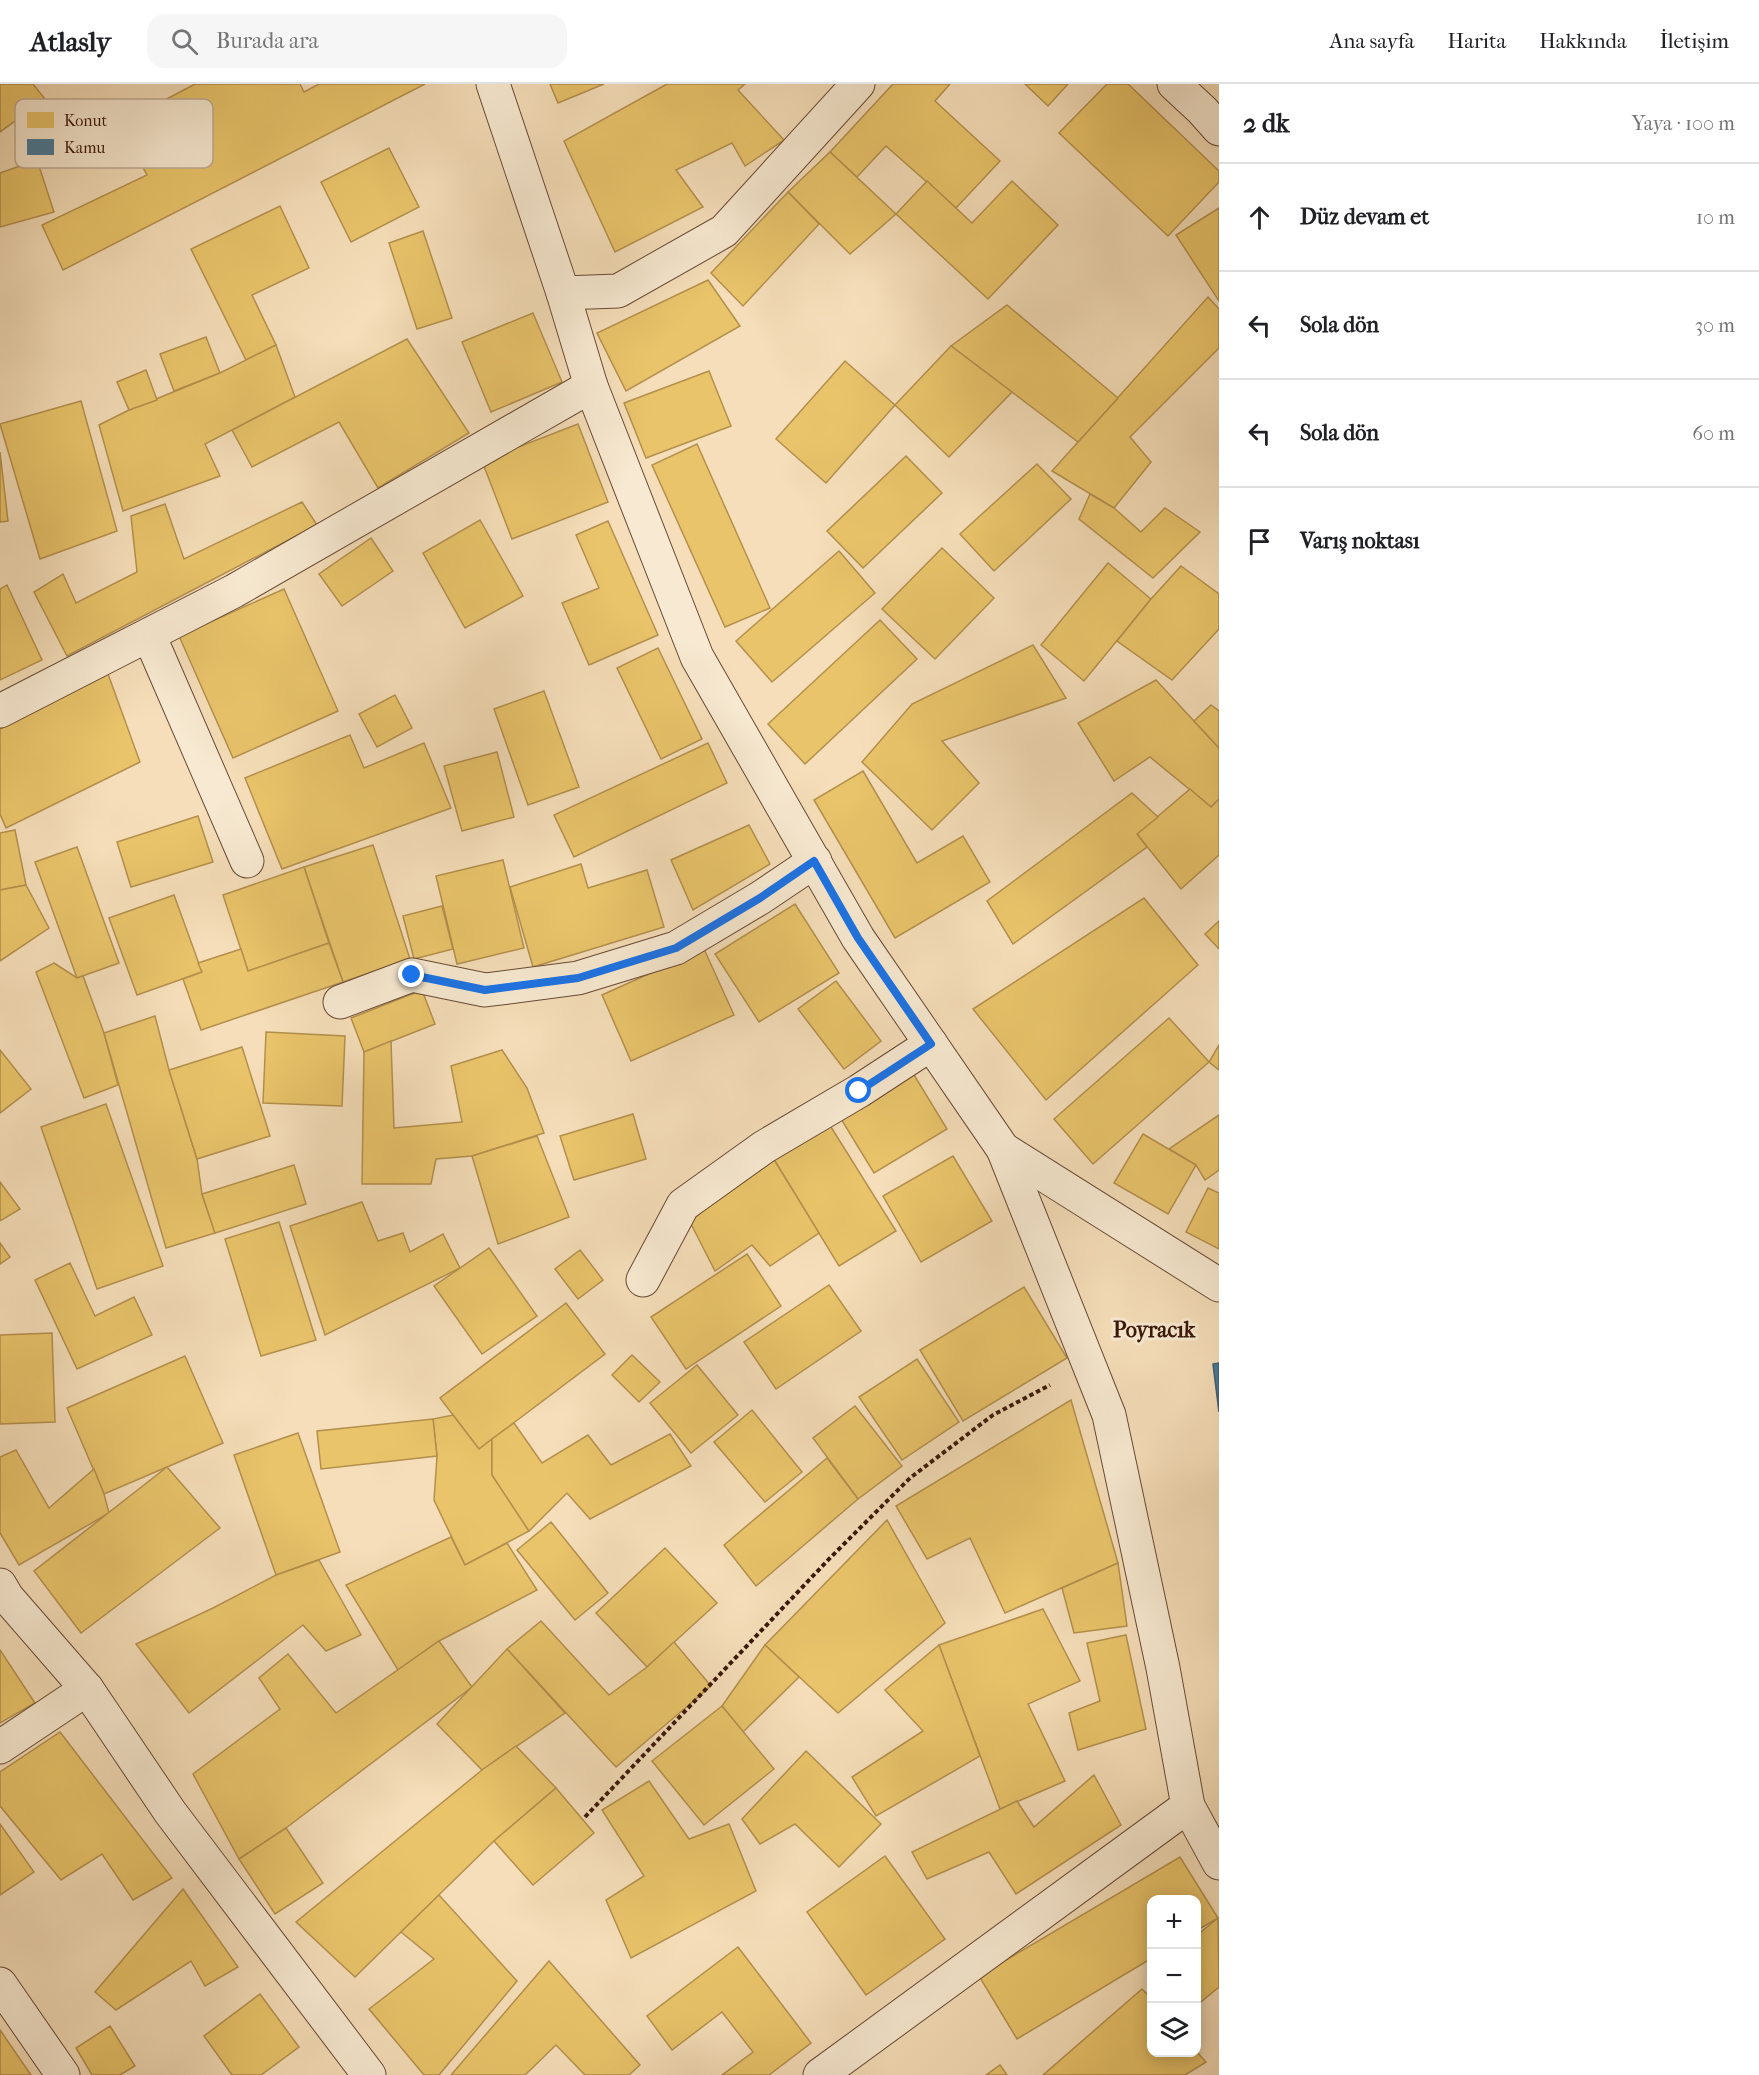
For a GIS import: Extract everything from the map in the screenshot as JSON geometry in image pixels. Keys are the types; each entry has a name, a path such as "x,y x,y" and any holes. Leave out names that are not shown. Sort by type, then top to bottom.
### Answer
{"street":[{"path":"493,84 564,293 591,386 697,657 858,938 1003,1149 1109,1415 1163,1668 1188,1806 1219,1863"},
{"path":"564,293 618,291 724,231 858,84"},
{"path":"1174,84 1219,129"},
{"path":"0,711 234,591 591,386"},
{"path":"149,635 246,861"},
{"path":"340,1002 412,975 485,990 578,978 676,948 760,898 814,861"},
{"path":"643,1281 683,1205 764,1147 859,1091 931,1044"},
{"path":"1003,1149 1219,1285"},
{"path":"0,1585 7,1597 87,1689 170,1812 369,2075"},
{"path":"0,1747 87,1689"},
{"path":"820,2075 1188,1806"},
{"path":"0,1984 63,2075"}],"path":[{"path":"585,1817 829,1559 910,1478 993,1415 1089,1364"}],"building: Konut":[{"path":"0,84 33,84 45,99 15,99 15,121 0,132"},
{"path":"195,84 300,84 304,92 319,84 425,84 63,270 42,225 147,175 143,168 213,168 213,99 166,99"},
{"path":"550,84 604,84 558,103"},
{"path":"667,84 745,84 738,90 784,140 745,166 732,143 676,170 703,207 615,252 564,141"},
{"path":"893,84 950,84 935,101 1000,161 956,208 886,146 857,177 830,152"},
{"path":"1025,84 1068,84 1048,106"},
{"path":"1107,84 1128,84 1219,171 1219,182 1168,236 1059,133"},
{"path":"389,148 419,207 351,242 321,182"},
{"path":"830,152 896,214 850,254 788,192"},
{"path":"15,168 40,168 54,212 0,227 0,173"},
{"path":"927,181 972,223 1012,181 1058,225 988,299 896,214"},
{"path":"788,192 819,224 743,306 711,273"},
{"path":"280,206 309,268 252,295 276,345 246,360 191,249"},
{"path":"1219,208 1219,301 1176,235"},
{"path":"423,231 452,318 417,329 389,243"},
{"path":"708,280 740,326 626,391 597,333"},
{"path":"1208,297 1219,309 1219,348 1130,437 1151,462 1114,508 1052,471"},
{"path":"1007,305 1118,398 1078,442 951,346"},
{"path":"533,313 562,382 491,412 462,342"},
{"path":"206,337 220,373 174,391 160,354"},
{"path":"407,339 469,433 378,488 339,422 252,467 232,430"},
{"path":"276,345 295,397 205,444 220,476 123,511 99,425 129,410 220,373"},
{"path":"951,346 1012,392 949,457 895,405"},
{"path":"845,361 895,405 826,483 776,439"},
{"path":"146,370 157,400 129,410 117,382"},
{"path":"709,371 731,426 646,458 624,403"},
{"path":"81,401 117,531 40,559 0,424"},
{"path":"578,424 608,502 512,539 482,461"},
{"path":"697,444 770,608 725,627 652,465"},
{"path":"0,452 8,521 0,522"},
{"path":"906,456 942,493 863,568 827,531"},
{"path":"1037,464 1071,499 994,571 960,534"},
{"path":"1090,494 1114,508 1141,532 1165,508 1200,532 1153,578 1079,519"},
{"path":"302,502 317,525 67,656 34,592 63,574 76,603 137,572 131,516 165,504 184,559"},
{"path":"480,520 523,596 465,628 423,553"},
{"path":"608,521 658,635 589,665 562,603 599,588 576,535"},
{"path":"371,538 393,571 342,606 319,574"},
{"path":"942,548 994,598 935,659 882,609"},
{"path":"839,551 875,593 772,682 736,641"},
{"path":"1108,563 1151,599 1084,681 1041,645"},
{"path":"1181,566 1219,594 1219,629 1172,680 1117,641"},
{"path":"7,585 42,660 0,680 0,589"},
{"path":"284,589 338,711 233,758 179,636"},
{"path":"880,620 917,659 805,764 768,724"},
{"path":"1033,645 1066,698 942,741 979,783 932,830 862,762 912,704"},
{"path":"658,648 702,739 661,759 617,668"},
{"path":"108,674 140,762 6,828 0,814 0,729"},
{"path":"1156,680 1219,748 1219,799 1211,807 1150,757 1114,781 1078,723"},
{"path":"544,691 579,787 528,805 494,709"},
{"path":"395,695 412,728 377,747 359,714"},
{"path":"1211,705 1219,711 1219,748 1194,721"},
{"path":"350,735 364,768 424,743 451,808 282,869 245,778"},
{"path":"708,743 727,783 574,857 554,815"},
{"path":"497,752 514,817 462,831 444,766"},
{"path":"863,771 917,863 963,836 990,882 895,938 814,800"},
{"path":"1190,789 1211,807 1219,799 1219,855 1181,889 1137,834"},
{"path":"1132,793 1158,817 1137,834 1147,847 1013,944 987,901"},
{"path":"198,816 213,862 131,887 117,842"},
{"path":"749,825 770,864 693,910 671,860"},
{"path":"15,830 26,885 0,890 0,833"},
{"path":"373,845 410,959 343,982 304,867"},
{"path":"77,847 119,963 77,978 35,862"},
{"path":"503,860 524,948 457,964 436,876"},
{"path":"581,864 588,888 647,870 664,927 533,967 510,887"},
{"path":"304,867 329,943 248,971 223,895"},
{"path":"26,885 49,928 0,961 0,890"},
{"path":"174,895 202,972 137,995 109,918"},
{"path":"1144,898 1198,965 1046,1100 973,1009"},
{"path":"795,904 839,973 759,1022 715,954"},
{"path":"442,906 453,949 414,959 403,916"},
{"path":"1219,921 1219,949 1205,934"},
{"path":"329,943 343,982 201,1030 183,979 202,972 198,963 241,949 248,971"},
{"path":"704,949 734,1015 631,1061 602,995"},
{"path":"54,963 77,978 83,976 104,1033 118,1085 84,1098 36,972"},
{"path":"836,981 881,1041 844,1069 798,1009"},
{"path":"422,990 435,1024 364,1052 351,1018"},
{"path":"155,1016 197,1159 202,1194 215,1233 166,1248 104,1033"},
{"path":"1169,1018 1209,1062 1093,1164 1054,1119"},
{"path":"266,1032 345,1036 342,1106 263,1103"},
{"path":"391,1041 394,1128 462,1122 451,1066 502,1050 527,1088 544,1133 472,1156 436,1159 431,1184 362,1184 364,1052"},
{"path":"1219,1045 1219,1070 1209,1062"},
{"path":"242,1047 270,1136 197,1159 169,1070"},
{"path":"0,1050 31,1089 0,1113"},
{"path":"911,1070 947,1129 874,1173 838,1114"},
{"path":"106,1104 163,1266 97,1289 41,1127"},
{"path":"633,1114 646,1159 574,1180 560,1136"},
{"path":"1219,1115 1219,1170 1205,1180 1196,1165 1169,1149"},
{"path":"826,1119 896,1231 839,1266 770,1153"},
{"path":"1143,1134 1196,1165 1168,1214 1114,1183"},
{"path":"537,1136 569,1217 498,1244 472,1156"},
{"path":"770,1153 819,1233 770,1266 752,1245 715,1271 690,1222"},
{"path":"953,1156 992,1221 921,1262 883,1196"},
{"path":"294,1165 306,1204 215,1233 202,1194"},
{"path":"0,1182 20,1209 0,1221"},
{"path":"1208,1188 1219,1193 1219,1249 1186,1232"},
{"path":"362,1202 378,1241 403,1233 410,1252 443,1234 460,1268 325,1335 290,1226"},
{"path":"279,1222 316,1340 261,1356 225,1239"},
{"path":"0,1243 10,1257 0,1264"},
{"path":"489,1248 537,1316 482,1354 434,1286"},
{"path":"580,1250 603,1280 578,1299 555,1269"},
{"path":"747,1254 781,1306 686,1369 651,1317"},
{"path":"70,1263 95,1316 134,1297 152,1335 77,1369 35,1280"},
{"path":"829,1285 861,1331 776,1389 744,1342"},
{"path":"1024,1287 1067,1358 963,1421 920,1350"},
{"path":"566,1303 605,1354 479,1449 440,1398"},
{"path":"52,1333 55,1422 0,1424 0,1335"},
{"path":"632,1355 660,1382 639,1402 612,1375"},
{"path":"185,1356 223,1443 104,1494 67,1408"},
{"path":"917,1359 959,1422 902,1460 859,1397"},
{"path":"697,1365 738,1415 691,1453 650,1403"},
{"path":"1071,1400 1118,1563 1005,1613 970,1538 927,1559 896,1506"},
{"path":"855,1406 902,1466 858,1499 813,1438"},
{"path":"752,1410 802,1472 765,1502 714,1442"},
{"path":"453,1415 479,1449 492,1439 492,1475 529,1531 465,1565 434,1500 437,1456 433,1419"},
{"path":"433,1419 437,1456 321,1469 317,1431"},
{"path":"514,1423 542,1463 588,1435 611,1465 670,1434 691,1466 590,1519 567,1493 529,1531 492,1475 492,1439"},
{"path":"298,1433 340,1552 276,1575 234,1455"},
{"path":"16,1450 49,1508 94,1469 109,1513 19,1565 0,1533 0,1457"},
{"path":"827,1458 858,1499 756,1586 724,1545"},
{"path":"167,1467 220,1528 81,1633 34,1571"},
{"path":"887,1520 945,1623 838,1713 765,1645"},
{"path":"551,1522 608,1593 575,1620 517,1550"},
{"path":"451,1537 465,1565 507,1543 537,1590 439,1641 398,1670 346,1585"},
{"path":"665,1548 717,1603 647,1667 596,1613"},
{"path":"319,1560 361,1635 326,1651 303,1625 189,1713 136,1644 276,1575"},
{"path":"1118,1563 1127,1626 1074,1633 1062,1588"},
{"path":"1043,1609 1080,1681 1028,1704 1065,1781 1000,1809 939,1645"},
{"path":"541,1621 609,1695 647,1667 674,1642 711,1686 616,1767 507,1649"},
{"path":"1126,1635 1146,1729 1078,1750 1069,1713 1100,1701 1087,1643"},
{"path":"439,1641 472,1687 286,1828 239,1859 193,1774 280,1709 259,1678 288,1654 336,1713"},
{"path":"765,1645 799,1677 743,1732 722,1706"},
{"path":"939,1645 980,1756 876,1816 852,1777 923,1731 885,1690"},
{"path":"507,1649 565,1713 482,1770 437,1724"},
{"path":"0,1650 35,1703 0,1723"},
{"path":"722,1706 774,1769 704,1825 652,1761"},
{"path":"60,1732 172,1878 133,1900 102,1854 61,1880 0,1806 0,1772"},
{"path":"516,1746 556,1788 494,1841 355,1977 296,1922 482,1770"},
{"path":"806,1751 881,1824 839,1867 795,1824 760,1844 742,1819"},
{"path":"1094,1775 1121,1825 1016,1894 989,1852 927,1879 912,1852 1017,1801 1034,1827"},
{"path":"649,1781 689,1839 729,1824 756,1891 631,1958 606,1900 644,1876 602,1810"},
{"path":"556,1788 594,1833 533,1885 494,1841"},
{"path":"0,1824 34,1872 0,1895"},
{"path":"286,1828 323,1883 275,1914 239,1859"},
{"path":"885,1856 945,1939 866,1995 807,1912"},
{"path":"1180,1857 1218,1918 1201,1928 1201,1895 1147,1895 1147,1961 1017,2039 979,1976"},
{"path":"183,1889 238,1967 205,1986 191,1961 116,2010 95,1992"},
{"path":"439,1895 517,1981 439,2075 424,2075 369,2009 434,1959 401,1932"},
{"path":"1218,1918 1219,1987 1201,2002 1201,1949 1201,1932"},
{"path":"738,1947 811,2043 769,2075 722,2075 753,2052 722,2012 672,2050 647,2016"},
{"path":"549,1961 640,2065 629,2075 585,2075 556,2045 525,2075 451,2075"},
{"path":"1142,1989 1147,1994 1147,2057 1201,2056 1206,2062 1185,2075 1043,2075"},
{"path":"260,1994 299,2047 261,2075 232,2075 204,2036"},
{"path":"110,2026 135,2066 120,2075 92,2075 76,2048"},
{"path":"0,2030 31,2075 0,2075"},
{"path":"1000,2065 1007,2075 986,2075"}],"building: Kamu":[{"path":"1219,1363 1219,1412 1213,1364"}],"district":[{"name":"Poyracık","path":"1154,1329"}],"route":[{"path":"412,975 485,990 578,978 676,948 760,898 814,861 858,938 931,1044 859,1091"}]}
